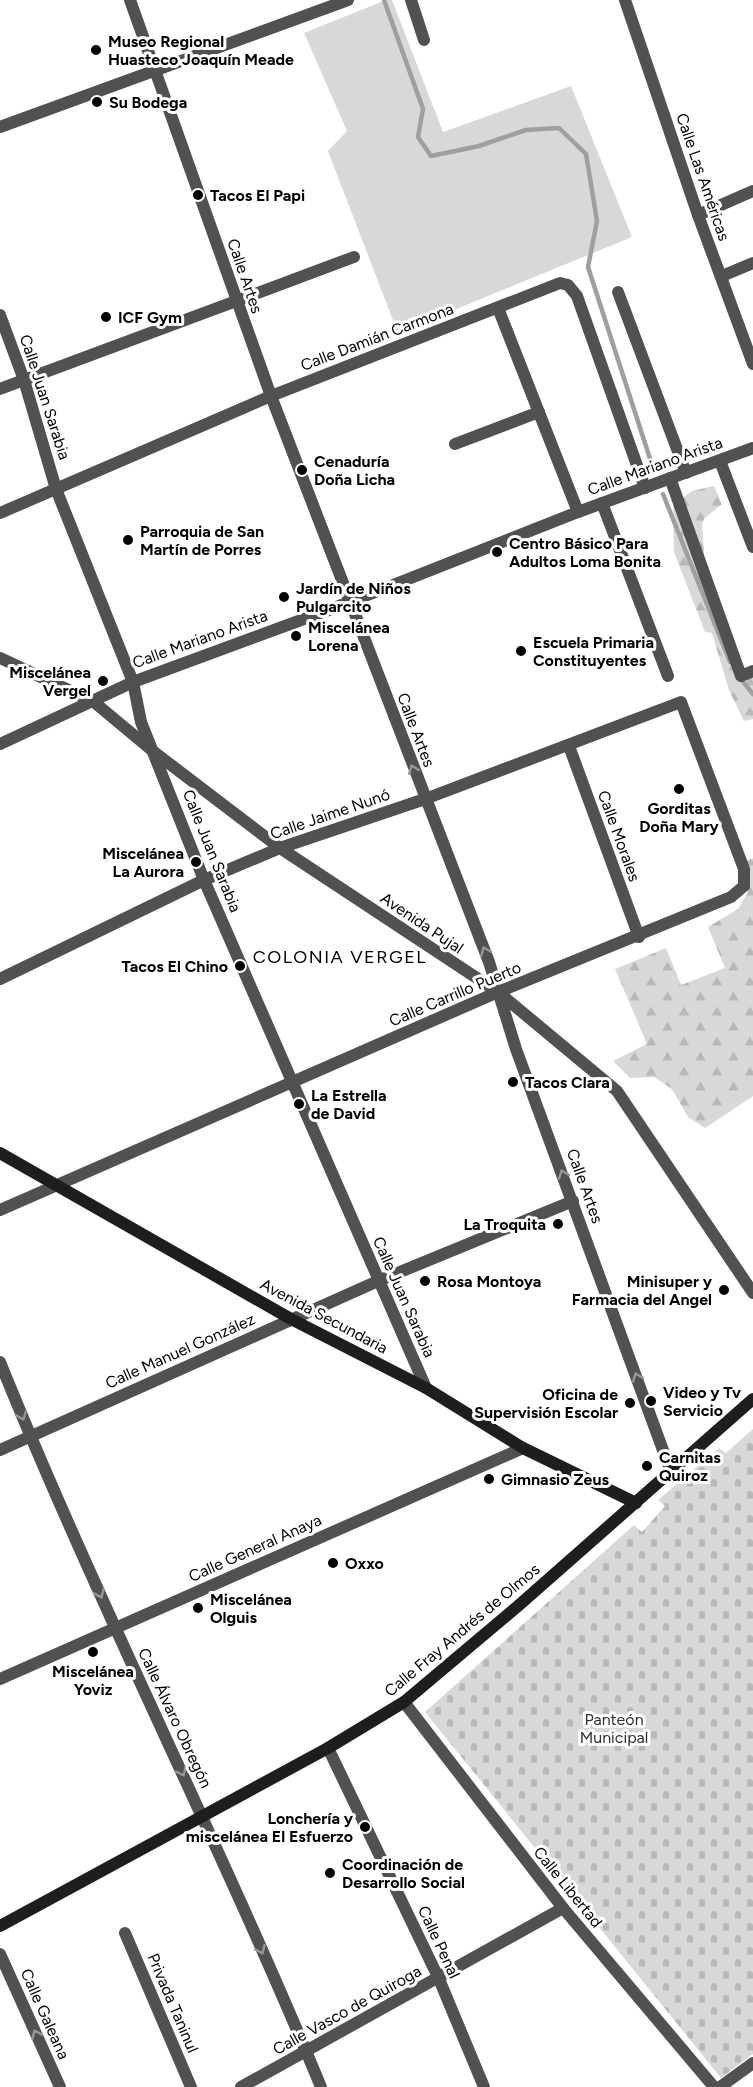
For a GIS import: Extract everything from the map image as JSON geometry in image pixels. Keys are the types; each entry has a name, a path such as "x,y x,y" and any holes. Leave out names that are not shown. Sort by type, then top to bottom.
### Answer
{"street":[{"name":"Calle Artes","path":"130,0 157,68 235,300 489,962 498,993 671,1472"},
{"path":"0,127 348,0"},
{"path":"411,0 424,40"},
{"name":"Calle Las Américas","path":"625,0 698,215 753,364"},
{"path":"698,215 753,191"},
{"path":"0,389 354,257"},
{"path":"722,276 753,263"},
{"name":"Calle Damián Carmona","path":"0,513 271,396 560,283 568,285 577,296 645,488"},
{"path":"618,292 686,473"},
{"path":"498,308 578,512"},
{"name":"Calle Juan Sarabia","path":"0,315 24,380 57,489 133,682 141,722 204,880 294,1081 378,1281 426,1388"},
{"path":"455,444 539,412"},
{"name":"Calle Mariano Arista","path":"0,744 133,682 350,602 578,512 753,448"},
{"path":"720,461 753,547"},
{"path":"670,478 747,674"},
{"path":"602,503 668,676"},
{"name":"Avenida Pujal","path":"0,658 94,702 154,752 280,848 498,993 617,1091 753,1293"},
{"name":"Calle Jaime Nunó","path":"0,979 204,880 280,848 425,799 681,702"},
{"name":"Calle Carrillo Puerto","path":"0,1210 498,993 639,937 731,897 744,886 744,869 681,702"},
{"name":"Calle Morales","path":"569,746 639,937"},
{"name":"Avenida Secundaria","path":"0,1153 291,1319 426,1388 523,1448 636,1503"},
{"name":"Calle Manuel González","path":"0,1450 378,1281 573,1201"},
{"name":"Calle Álvaro Obregón","path":"0,1362 30,1437 307,2051 321,2087"},
{"name":"Calle Fray Andrés de Olmos","path":"0,1926 328,1748 404,1702 636,1503 753,1399"},
{"name":"Calle General Anaya","path":"0,1679 523,1448"},
{"name":"Calle Libertad","path":"404,1702 562,1908 714,2087"},
{"name":"Calle Penal","path":"328,1748 439,1978 484,2087"},
{"name":"Calle Vasco de Quiroga","path":"241,2087 562,1908"},
{"name":"Privada Taninul","path":"125,1933 191,2087"},
{"name":"Calle Galeana","path":"0,1954 60,2087"},
{"path":"720,2087 753,2063"}],"green space":[{"path":"386,0 392,0 443,132 571,86 632,237 398,333 328,151 347,131 304,33"},
{"path":"714,486 722,504 704,519 702,525 706,580 733,653 746,670 753,671 753,719 744,721 729,690 712,633 705,632 674,552 673,505 692,491"},
{"path":"753,858 753,1096 705,1128 688,1117 672,1089 654,1077 630,1078 613,1061 647,1044 615,969 666,948 681,985 725,968 708,927 738,909 748,892 745,862"},
{"name":"Panteón Municipal","path":"753,1429 753,2054 721,2078 425,1712 634,1525 642,1532 665,1506 658,1500 719,1448 726,1453"}],"waterway":[{"path":"384,0 423,109 418,137 431,156 479,146 526,130 559,128 586,154 597,221 588,267 654,471"},
{"path":"663,494 730,662"},
{"path":"741,679 753,694"}],"place":[{"name":"Museo Regional Huasteco Joaquín Meade","path":"96,50"},
{"name":"Su Bodega","path":"97,102"},
{"name":"Tacos El Papi","path":"198,195"},
{"name":"ICF Gym","path":"106,317"},
{"name":"Cenaduría Doña Licha","path":"302,470"},
{"name":"Parroquia de San Martín de Porres","path":"128,540"},
{"name":"Centro Básico Para Adultos Loma Bonita","path":"497,552"},
{"name":"Jardín de Niños Pulgarcito","path":"284,597"},
{"name":"Miscelánea Lorena","path":"296,636"},
{"name":"Escuela Primaria Constituyentes","path":"521,651"},
{"name":"Miscelánea Vergel","path":"103,681"},
{"name":"Gorditas Doña Mary","path":"679,789"},
{"name":"Miscelánea La Aurora","path":"196,862"},
{"name":"Tacos El Chino","path":"240,966"},
{"name":"Tacos Clara","path":"513,1082"},
{"name":"La Estrella de David","path":"299,1104"},
{"name":"La Troquita","path":"558,1224"},
{"name":"Rosa Montoya","path":"425,1281"},
{"name":"Minisuper y Farmacia del Angel","path":"724,1290"},
{"name":"Video y Tv Servicio","path":"651,1401"},
{"name":"Oficina de Supervisión Escolar","path":"630,1403"},
{"name":"Carnitas Quiroz","path":"647,1466"},
{"name":"Gimnasio Zeus","path":"489,1479"},
{"name":"Oxxo","path":"333,1563"},
{"name":"Miscelánea Olguis","path":"198,1608"},
{"name":"Miscelánea Yoviz","path":"93,1652"},
{"name":"Lonchería y miscelánea El Esfuerzo","path":"365,1827"},
{"name":"Coordinación de Desarrollo Social","path":"330,1873"}],"district":[{"name":"COLONIA VERGEL","path":"340,957"}]}
